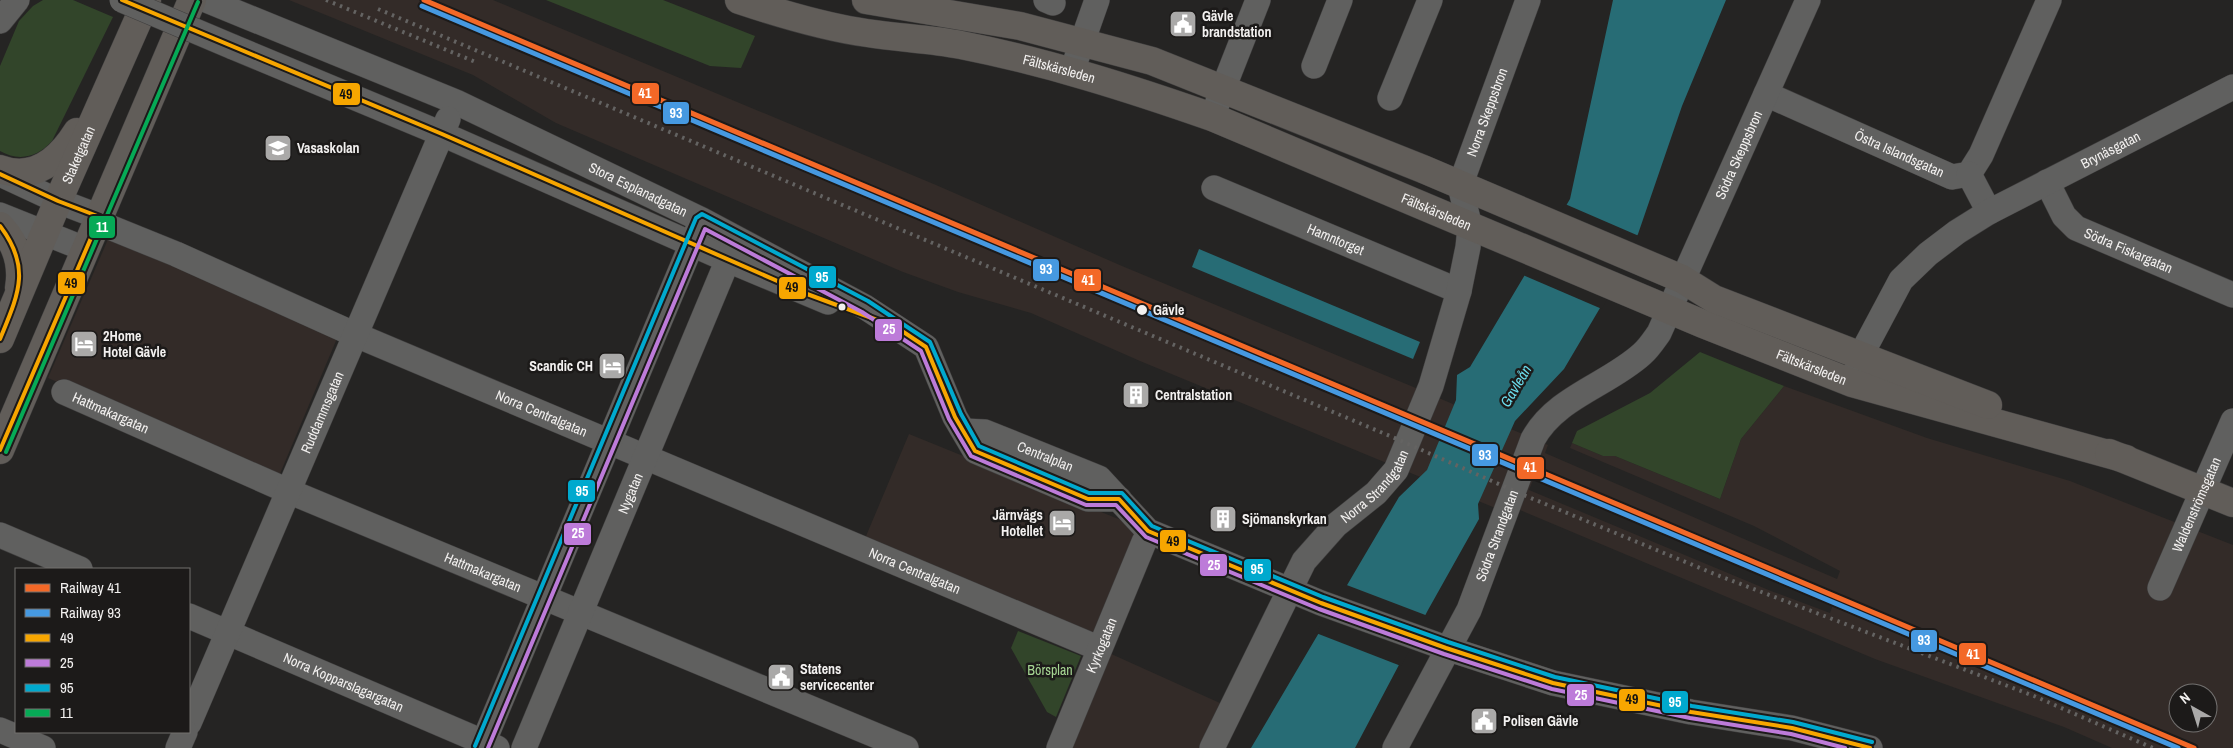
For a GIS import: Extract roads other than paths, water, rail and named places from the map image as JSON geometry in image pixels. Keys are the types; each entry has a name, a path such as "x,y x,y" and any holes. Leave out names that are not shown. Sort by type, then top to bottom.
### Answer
{"main road":[{"name":"Staketgatan","path":"0,339 58,201 148,0"},
{"path":"0,450 192,0"},
{"name":"Fältskärsleden","path":"739,0 790,8 865,33 959,45 1072,71 1212,117 1703,324 1852,383 2126,459"},
{"name":"Fältskärsleden","path":"866,0 981,18 1081,41 1152,61 1414,165 1682,279 1714,299 2126,459 2233,503"},
{"path":"0,169 28,172 38,170 56,160 73,139 115,74"},
{"path":"0,226 12,241 20,264 17,300"}],"street":[{"path":"0,16 6,0"},
{"path":"0,21 17,0"},
{"name":"Stora Esplanadgatan","path":"122,0 442,134 692,244 733,249"},
{"name":"Stora Esplanadgatan","path":"206,0 456,102 702,220 733,249 807,294 896,327"},
{"path":"1072,71 1097,0"},
{"path":"1212,117 1258,0"},
{"path":"1314,66 1340,0"},
{"path":"1390,98 1430,0"},
{"name":"Norra Skeppsbron","path":"1460,186 1528,0"},
{"name":"Södra Skeppsbron","path":"1670,309 1808,0"},
{"path":"1989,212 1969,174 1981,155 2050,0"},
{"name":"Brynäsgatan","path":"1852,383 1861,355 1901,280 1928,254 1957,232 1989,212 2233,87"},
{"name":"Östra Islandsgatan","path":"1766,94 1952,177 1969,174"},
{"name":"Ruddammsgatan","path":"190,721 456,102"},
{"name":"Norra Centralgatan","path":"0,174 98,220 356,335 1098,648"},
{"name":"Södra Fiskargatan","path":"2048,182 2064,216 2076,228 2233,295"},
{"path":"1460,186 1470,227"},
{"name":"Hamntorget","path":"1214,188 1459,291"},
{"path":"0,215 86,249"},
{"path":"487,746 545,596 702,220"},
{"name":"Norra Strandgatan","path":"1212,748 1304,561 1336,525 1376,492 1396,470 1431,386 1459,291 1470,227"},
{"name":"Nygatan","path":"524,748 733,249"},
{"name":"Södra Strandgatan","path":"1395,748 1446,648 1469,610 1538,429 1556,411 1642,354 1660,333 1670,309"},
{"name":"Centralplan","path":"896,327 926,347 955,417 976,451 1088,499 1118,499 1153,538"},
{"name":"Hattmakargatan","path":"64,392 288,491 545,596 794,703 906,748"},
{"name":"Waldenströmsgatan","path":"2160,588 2233,421"},
{"path":"0,535 78,568"},
{"path":"1153,538 1418,638 1553,683 1691,712 1792,728 1870,748"},
{"name":"Kyrkogatan","path":"1059,748 1098,648 1153,538"},
{"name":"Norra Kopparslagargatan","path":"190,616 487,746"},
{"path":"0,730 43,748"},
{"path":"178,748 185,733"}],"water":[{"name":"Gavleån","path":"1613,0 1726,0 1682,106 1638,234 1600,308 1564,369 1515,421 1478,504 1479,519 1428,610 1355,748 1251,748 1399,497 1427,470 1456,400 1457,375 1470,367 1570,199"},
{"path":"1199,249 1420,342 1413,359 1192,267"}],"railway":[{"path":"326,0 478,63"},
{"path":"378,9 1390,436 1526,496 1717,575 2034,696 2153,748"}],"rail line":[{"name":"41","path":"424,0 2194,748"},
{"name":"93","path":"422,6 2178,748"}],"place":[{"name":"Gävle brandstation","path":"1183,24"},
{"name":"Vasaskolan","path":"278,148"},
{"name":"Gävle","path":"1142,310"},
{"name":"2Home Hotel Gävle","path":"84,344"},
{"name":"Scandic CH","path":"612,366"},
{"name":"Centralstation","path":"1136,395"},
{"name":"Sjömanskyrkan","path":"1223,519"},
{"name":"Järnvägs Hotellet","path":"1062,523"},
{"name":"Statens servicecenter","path":"781,677"},
{"name":"Polisen Gävle","path":"1484,721"}],"park label":[{"name":"Börsplan","path":"1050,670"}]}
